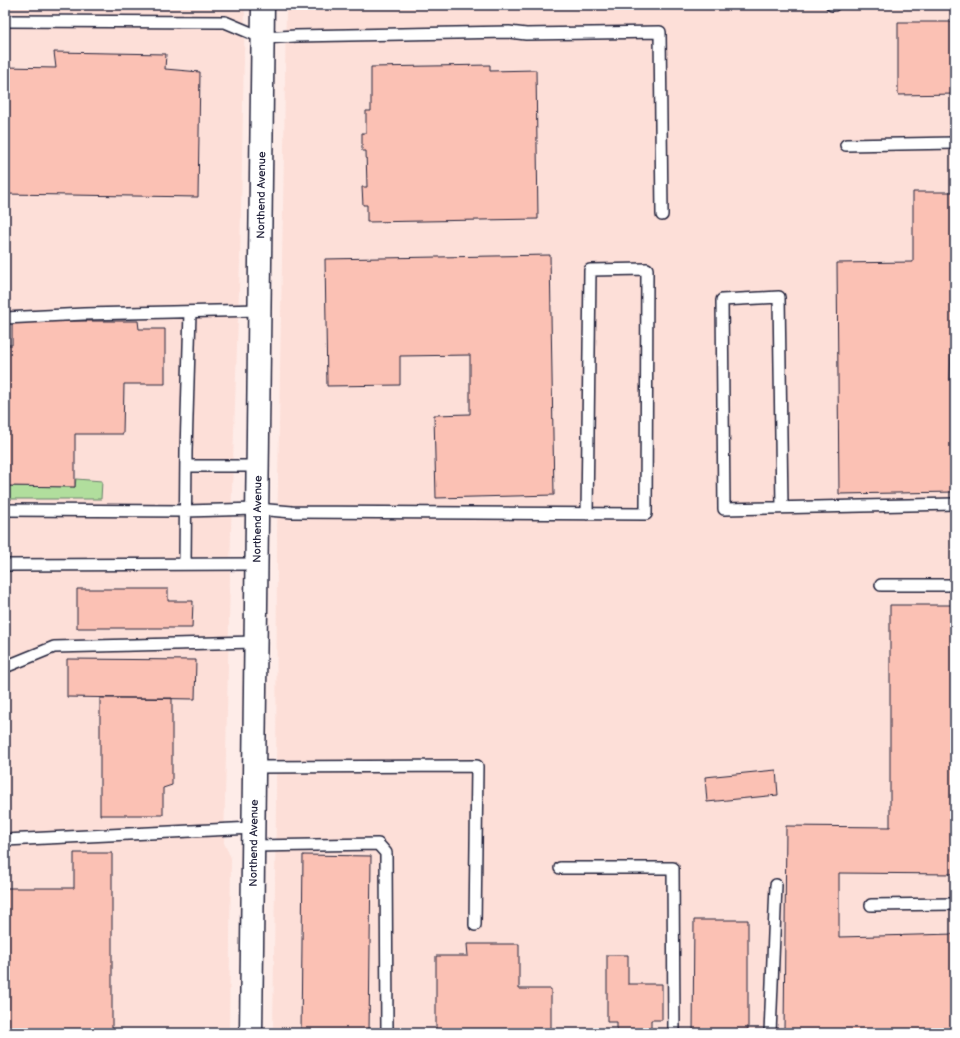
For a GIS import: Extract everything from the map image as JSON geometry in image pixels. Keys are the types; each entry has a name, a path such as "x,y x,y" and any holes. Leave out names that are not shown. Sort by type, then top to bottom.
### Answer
{"street":[{"name":"Northend Avenue","path":"251,1033 256,564 261,310 263,5"}],"lane":[{"path":"5,21 225,22 263,38 494,32 526,34 660,32 662,215"},
{"path":"846,145 955,143"},
{"path":"5,510 186,511 257,509 292,512 587,514 646,514 647,269 590,270 587,514"},
{"path":"782,507 779,297 722,300 724,509 955,504"},
{"path":"5,318 84,314 261,310"},
{"path":"185,564 190,312"},
{"path":"186,466 258,466"},
{"path":"5,565 256,564"},
{"path":"881,585 955,585"},
{"path":"5,667 54,647 255,642"},
{"path":"254,767 477,766 475,925"},
{"path":"5,840 253,837 378,844 386,853 387,1033"},
{"path":"560,868 673,868 674,1033"},
{"path":"770,1033 776,886"},
{"path":"871,905 955,904"}],"shaded area":[{"path":"5,5 245,5 240,261 232,489 224,843 231,858 229,1033 5,1033"},
{"path":"286,5 955,5 955,1033 273,1033 277,536"}],"green space":[{"path":"76,479 102,481 101,499 5,499 5,486 75,487"}],"building":[{"path":"898,22 955,22 955,94 898,95"},
{"path":"54,52 166,54 165,69 200,72 198,197 5,194 5,67 56,68"},
{"path":"490,65 490,71 536,70 538,219 367,222 367,205 363,205 362,187 367,187 366,151 362,151 362,133 366,133 366,111 371,111 371,67"},
{"path":"913,192 955,192 955,347 951,347 950,380 955,380 955,492 839,494 837,263 913,262"},
{"path":"550,255 554,495 436,498 434,415 470,414 470,355 400,356 400,385 327,386 325,259"},
{"path":"12,321 138,321 139,329 165,329 165,384 124,384 123,434 75,434 75,487 5,486 5,345 12,345"},
{"path":"77,589 168,589 168,601 193,601 192,628 77,628"},
{"path":"890,605 955,605 955,874 839,873 839,937 955,934 955,1033 784,1033 786,826 890,827"},
{"path":"67,659 196,660 195,699 67,697"},
{"path":"100,698 172,698 172,785 163,788 163,815 100,815"},
{"path":"776,770 778,795 707,802 705,777"},
{"path":"74,853 112,853 112,1033 29,1033 29,1028 5,1028 5,888 74,888"},
{"path":"303,855 371,856 369,1033 301,1033"},
{"path":"694,920 748,920 748,1033 693,1033"},
{"path":"467,944 519,944 519,989 551,989 551,1033 436,1033 436,956 468,956"},
{"path":"607,955 628,955 628,984 662,984 662,1020 651,1020 651,1033 617,1033 617,1022 607,1022"}]}
